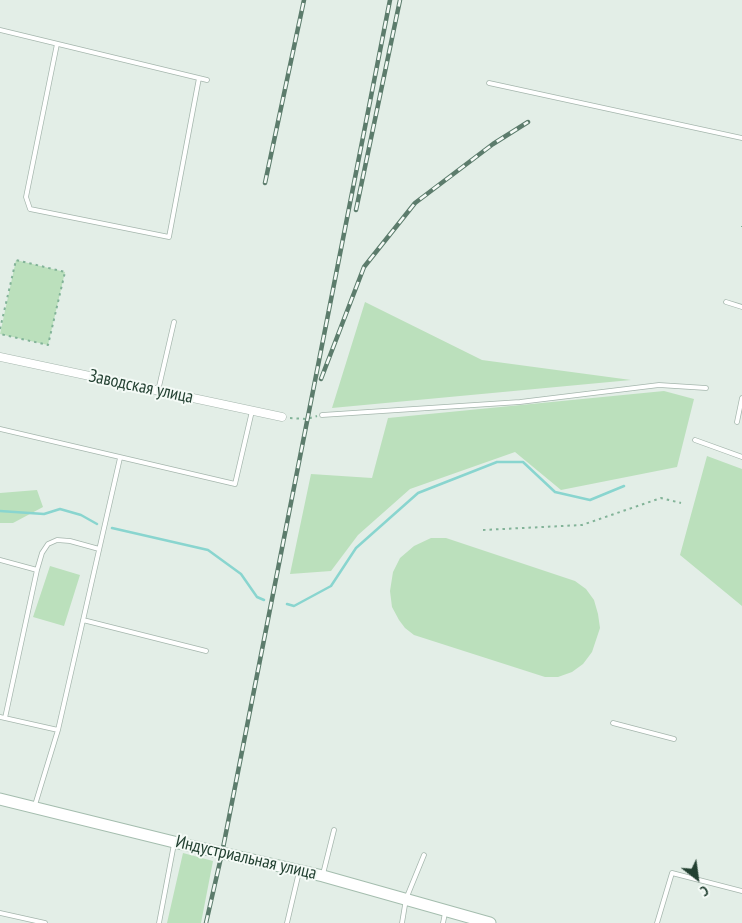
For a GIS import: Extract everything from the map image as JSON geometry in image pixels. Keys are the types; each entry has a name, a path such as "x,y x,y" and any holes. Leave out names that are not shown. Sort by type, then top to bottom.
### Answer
{"main road":[{"name":"Индустриальная улица","path":"0,798 174,842 323,876 477,921 490,923"}],"street":[{"name":"Заводская улица","path":"0,357 282,417"}],"lane":[{"path":"0,30 207,80"},
{"path":"58,44 26,197 30,208 169,237 199,78"},
{"path":"489,83 742,138"},
{"path":"726,302 742,307"},
{"path":"158,391 174,322"},
{"path":"322,415 520,402 659,385 706,388"},
{"path":"737,422 742,398"},
{"path":"0,429 235,484 252,411"},
{"path":"695,440 742,457"},
{"path":"35,807 58,730 120,458"},
{"path":"58,730 3,718 42,553 48,544 57,540 70,541 99,549"},
{"path":"0,560 37,570"},
{"path":"83,620 206,651"},
{"path":"613,723 674,739"},
{"path":"323,876 334,830"},
{"path":"159,923 174,842"},
{"path":"402,923 406,899 424,855"},
{"path":"287,923 299,870"},
{"path":"657,923 672,873 742,891"},
{"path":"443,923 445,911"},
{"path":"0,913 45,923"}],"path":[{"path":"0,329 16,260 65,272 48,345 0,334"},
{"path":"282,417 307,419 322,415"},
{"path":"483,530 582,524 661,498 681,503"}],"green space":[{"path":"16,260 65,272 48,345 0,334"},
{"path":"365,302 482,360 631,380 332,408"},
{"path":"664,391 694,399 677,467 561,490 515,452 410,489 358,535 331,571 290,574 311,474 372,478 388,418"},
{"path":"707,456 742,469 742,606 680,555"},
{"path":"37,490 43,507 13,523 0,523 0,493"},
{"path":"431,538 446,538 575,581 586,589 594,600 600,628 592,652 583,664 572,672 558,677 545,677 414,635 405,628 392,607 390,591 393,572 400,558 414,546"},
{"path":"50,566 80,575 64,626 33,617"},
{"path":"183,853 213,861 201,923 167,923"}],"waterway":[{"path":"287,604 294,606 331,586 356,548 418,493 497,462 523,462 555,492 590,500 624,486"},
{"path":"0,511 44,514 60,509 81,515 97,524"},
{"path":"112,528 208,550 241,574 257,597 264,600"}],"railway":[{"path":"265,183 304,0"},
{"path":"206,923 222,853 390,0"},
{"path":"356,210 400,0"},
{"path":"321,379 364,267 415,203 493,144 528,122"}]}
